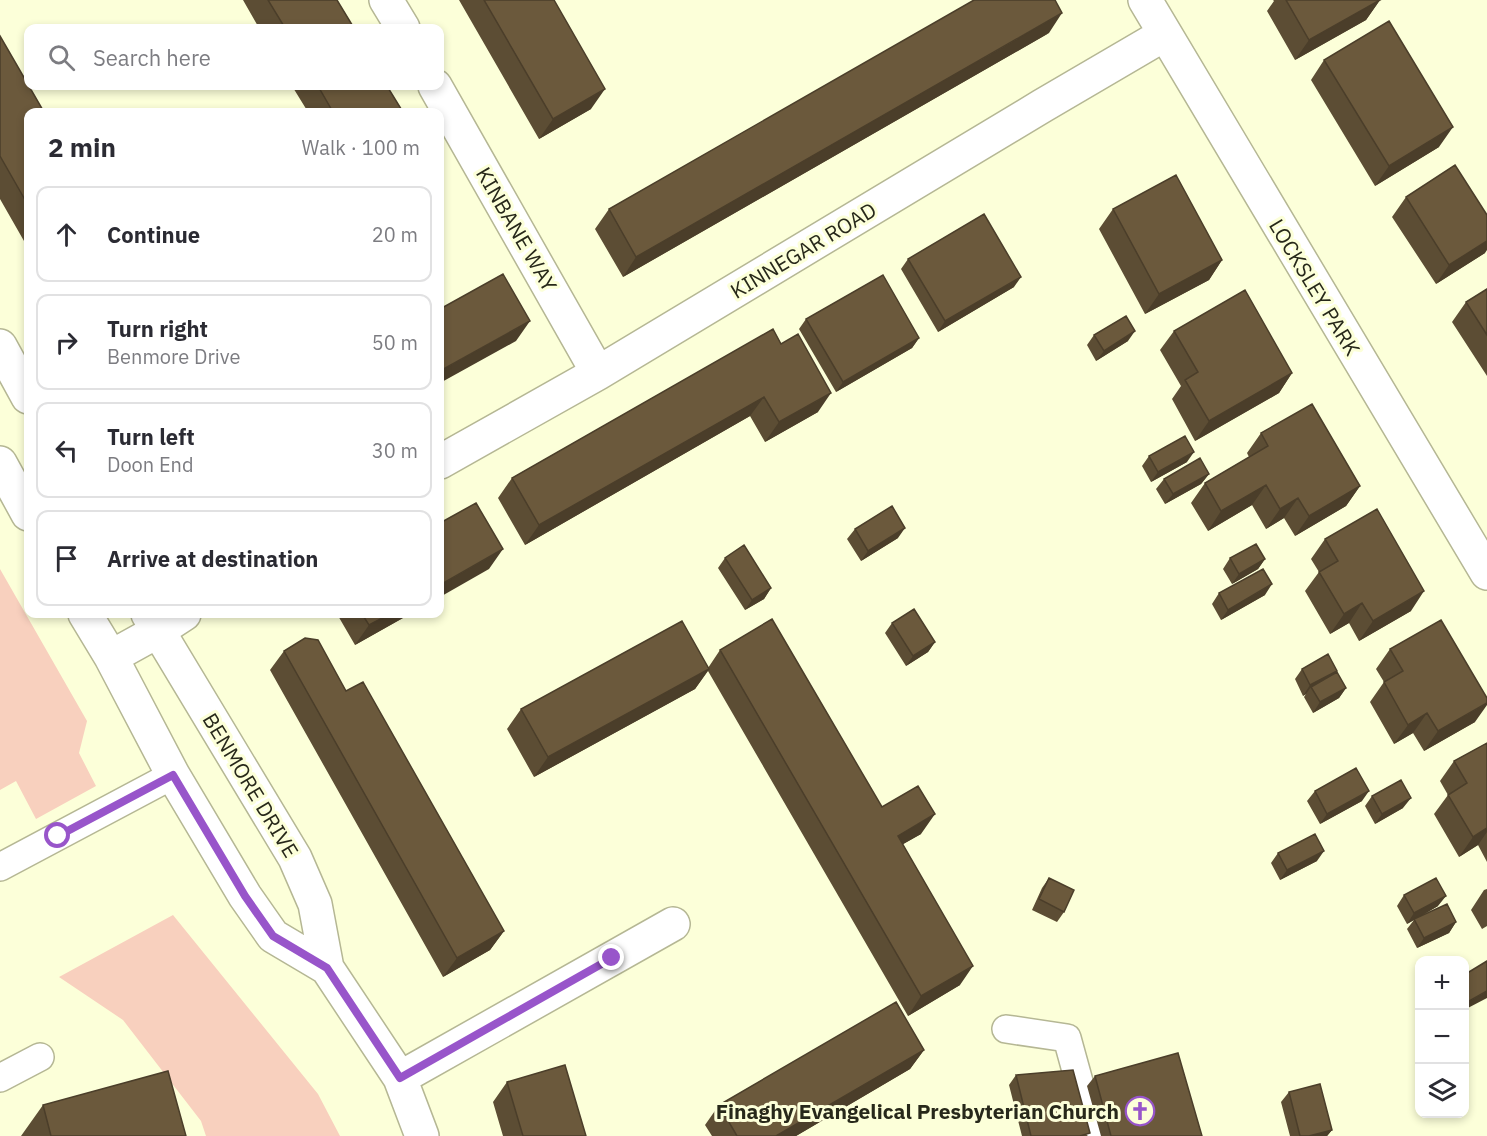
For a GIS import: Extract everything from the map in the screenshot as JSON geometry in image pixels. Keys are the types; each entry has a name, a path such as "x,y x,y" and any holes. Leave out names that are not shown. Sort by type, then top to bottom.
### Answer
{"street":[{"path":"386,0 401,24"},
{"name":"LOCKSLEY PARK","path":"1145,0 1262,200 1487,573"},
{"name":"KINNEGAR ROAD","path":"444,460 598,373 1166,34"},
{"name":"KINBANE WAY","path":"437,90 598,373"},
{"path":"0,346 24,391"},
{"path":"0,463 24,507"},
{"name":"BENMORE DRIVE","path":"87,618 111,657 173,775 245,896 273,936 327,968"},
{"path":"111,657 153,622 168,618"},
{"name":"BENMORE DRIVE","path":"153,622 295,858 315,904 327,968 400,1078 422,1136"},
{"path":"400,1078 673,924"}],"lane":[{"path":"0,867 173,775"},
{"path":"1006,1029 1067,1038 1094,1136"},
{"path":"0,1078 40,1057"}],"shaded area":[{"path":"0,569 24,611 24,618 28,618 87,721 79,753 96,786 36,819 16,781 0,790"},
{"path":"173,915 318,1094 340,1136 206,1136 201,1121 123,1020 59,977"}],"building":[{"path":"268,0 337,0 352,24 283,24"},
{"path":"484,0 554,0 605,89 553,119"},
{"path":"974,0 1055,0 1062,13 636,257 609,209"},
{"path":"1286,0 1380,0 1309,40"},
{"path":"1389,21 1453,127 1389,166 1324,60"},
{"path":"0,36 24,77 24,90 31,90 42,108 24,108 24,198 0,156"},
{"path":"320,90 389,90 401,108 331,108"},
{"path":"1455,165 1487,215 1487,241 1449,265 1406,197"},
{"path":"1176,175 1222,260 1159,294 1113,209"},
{"path":"984,214 1021,277 945,321 908,259"},
{"path":"503,274 530,321 444,369 444,307"},
{"path":"883,275 919,338 843,382 806,319"},
{"path":"1487,289 1487,335 1466,302"},
{"path":"1245,290 1292,373 1209,421 1185,380 1198,372 1174,331"},
{"path":"1126,316 1135,331 1104,351 1094,335"},
{"path":"773,329 781,344 798,334 831,393 779,422 764,397 539,525 512,478"},
{"path":"1312,404 1360,486 1309,516 1298,498 1280,509 1266,485 1221,511 1205,483 1268,446 1261,433"},
{"path":"1185,436 1194,452 1158,472 1149,456"},
{"path":"1200,458 1209,474 1173,494 1164,479"},
{"path":"476,503 503,549 444,583 444,521"},
{"path":"892,506 905,528 868,551 855,529"},
{"path":"1377,509 1424,591 1373,621 1362,603 1344,614 1319,572 1338,561 1325,539"},
{"path":"1256,544 1265,559 1239,574 1230,558"},
{"path":"744,545 771,588 752,600 725,558"},
{"path":"1263,569 1272,584 1228,610 1219,593"},
{"path":"914,609 935,642 913,656 892,623"},
{"path":"365,618 382,618 369,625"},
{"path":"772,619 882,807 918,786 935,814 898,836 973,966 921,996 720,650"},
{"path":"1441,620 1487,698 1487,703 1438,731 1427,713 1408,725 1384,682 1403,671 1390,649"},
{"path":"682,621 709,669 548,757 521,709"},
{"path":"305,638 318,640 346,691 363,682 504,931 457,958 284,651"},
{"path":"1328,654 1337,671 1310,685 1302,669"},
{"path":"1337,672 1346,688 1320,702 1311,687"},
{"path":"1487,743 1487,828 1473,837 1448,795 1467,783 1454,761"},
{"path":"1356,768 1369,791 1327,814 1315,791"},
{"path":"1401,780 1411,798 1382,814 1372,796"},
{"path":"1315,834 1324,851 1287,870 1278,853"},
{"path":"1049,878 1074,890 1064,912 1039,899"},
{"path":"1436,878 1446,896 1414,913 1404,895"},
{"path":"1447,904 1456,922 1424,938 1414,919"},
{"path":"1487,961 1487,991 1469,1001 1469,972"},
{"path":"896,1002 924,1050 776,1136 737,1136 719,1105"},
{"name":"Finaghy Evangelical Presbyterian Church","path":"1178,1053 1202,1136 1111,1136 1095,1076"},
{"path":"565,1065 586,1136 523,1136 507,1082"},
{"path":"1073,1070 1090,1133 1080,1136 1031,1136 1016,1075"},
{"path":"168,1071 186,1136 51,1136 43,1105"},
{"path":"1320,1084 1332,1130 1300,1136 1289,1092"}],"place":[{"name":"Finaghy Evangelical Presbyterian Church","path":"1140,1111"}],"route":[{"path":"58,836 173,775 245,896 273,936 327,968 400,1078 612,958"}]}
